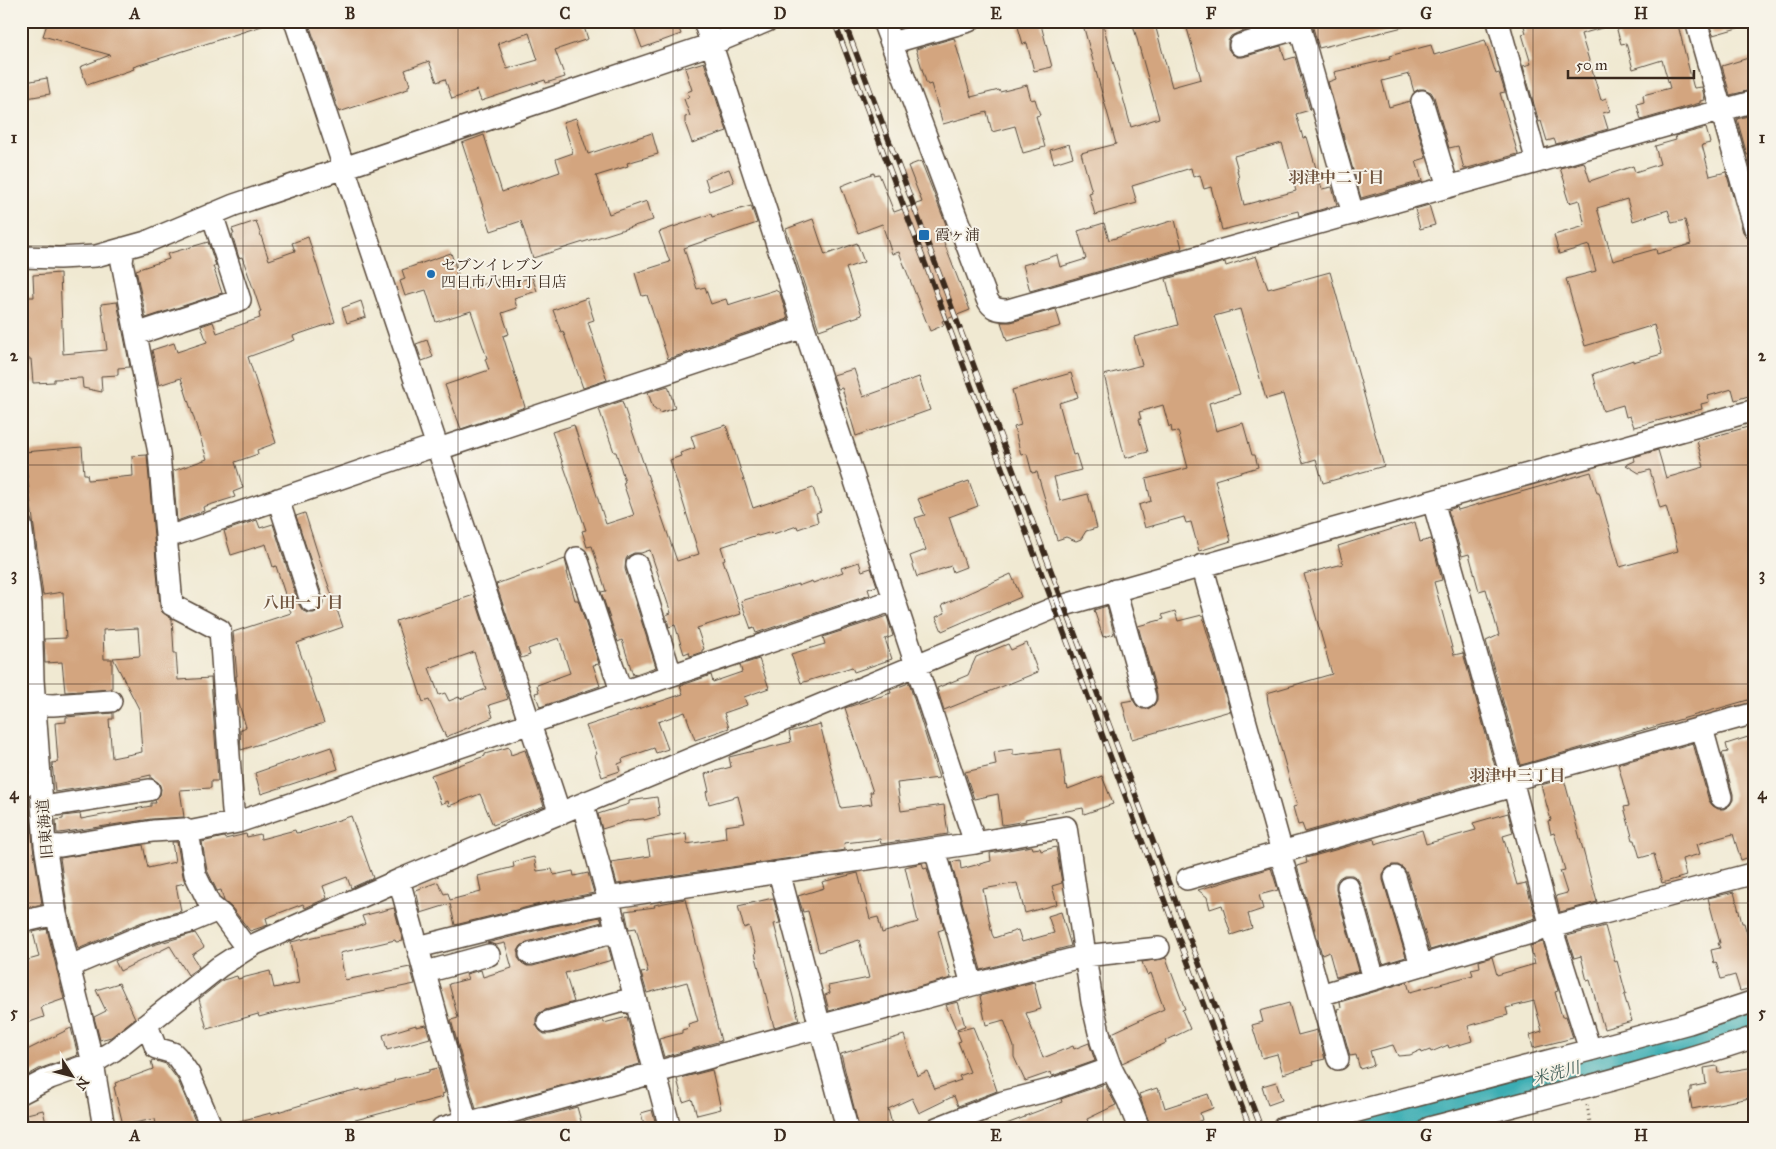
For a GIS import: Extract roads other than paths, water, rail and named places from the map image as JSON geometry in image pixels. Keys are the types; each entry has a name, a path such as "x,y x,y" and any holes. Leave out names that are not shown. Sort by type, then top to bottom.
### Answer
{"street":[{"path":"296,21 560,814"},
{"path":"704,21 975,844"},
{"path":"21,257 59,258 96,256 146,242 234,205 712,44 767,21"},
{"path":"883,21 987,298 993,308 1008,310 1755,100"},
{"path":"891,43 969,21"},
{"path":"1696,21 1755,229"},
{"path":"1499,24 1537,162"},
{"path":"1240,45 1299,25 1352,214"},
{"path":"1422,101 1448,187"},
{"path":"136,334 240,300 212,214"},
{"path":"124,248 122,262 159,453 172,605 220,630 233,811 238,822"},
{"path":"177,534 278,499 804,327"},
{"path":"21,1093 50,1078 93,1062 113,1052 219,967 247,949 398,880 583,805 1054,608 1755,410"},
{"path":"278,499 311,601"},
{"path":"1433,501 1513,783 1551,927 1590,1050"},
{"name":"旧東海道","path":"21,525 31,603 28,703 31,783 43,807 45,845 56,914 93,1062 104,1128"},
{"path":"577,558 621,691"},
{"path":"637,565 668,665 674,674"},
{"path":"1202,566 1338,1059"},
{"path":"1115,590 1145,697"},
{"path":"45,845 60,846 153,831 184,829 188,832 238,822 894,600"},
{"path":"28,703 53,705 111,701"},
{"path":"1187,878 1755,713"},
{"path":"1702,728 1721,797"},
{"path":"43,807 149,790"},
{"path":"583,805 670,1128"},
{"path":"418,947 608,900 779,872 975,844 1066,828 1084,956 1101,1042 1111,1068 1140,1128"},
{"path":"188,832 195,874 210,905 222,915 247,949"},
{"path":"935,849 972,984"},
{"path":"779,872 847,1128"},
{"path":"1320,995 1551,927 1755,873"},
{"path":"1396,877 1420,966"},
{"path":"398,880 426,972 467,1124"},
{"path":"1348,887 1374,979"},
{"path":"68,966 146,934 186,923 216,911"},
{"path":"21,922 56,914"},
{"path":"530,954 605,934 617,934"},
{"path":"442,1128 467,1124 972,984 1084,956 1159,948"},
{"path":"426,972 489,954"},
{"path":"1283,1128 1331,1118 1590,1050 1689,1023 1755,1000"},
{"path":"548,1022 623,1001 636,1003"},
{"path":"147,1025 156,1048 173,1052 189,1074 212,1128"},
{"path":"1429,1128 1593,1084 1755,1037"},
{"path":"937,1128 1003,1102 1053,1089 1111,1068"}],"waterway":[{"name":"米洗川","path":"1355,1128 1669,1042 1755,1014"}],"railway":[{"path":"834,21 1250,1128"},
{"path":"844,21 1261,1128"}],"place":[{"name":"霞ヶ浦","path":"924,235"},
{"name":"セブンイレブン 四日市八田1丁目店","path":"431,274"}],"district":[{"name":"羽津中二丁目","path":"1336,177"},
{"name":"八田一丁目","path":"303,602"},
{"name":"羽津中三丁目","path":"1517,775"}]}
